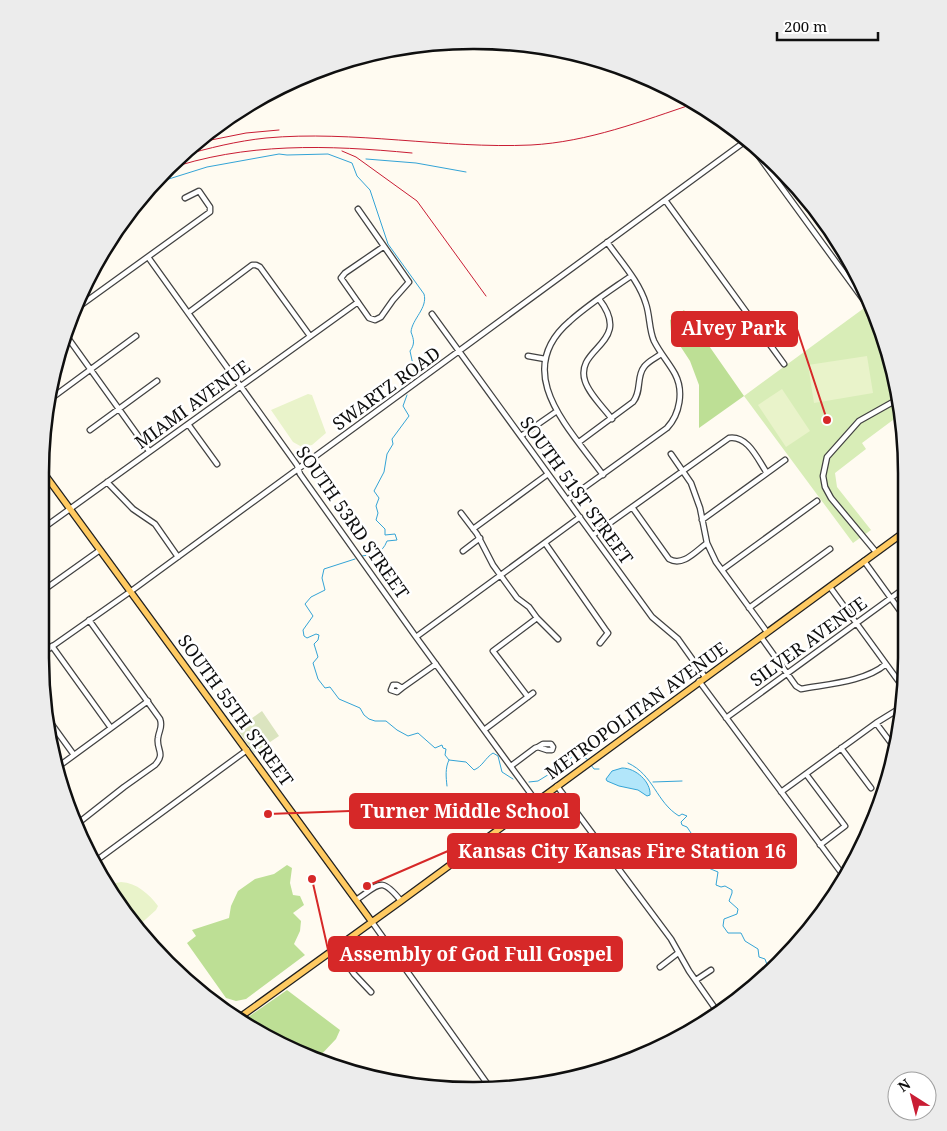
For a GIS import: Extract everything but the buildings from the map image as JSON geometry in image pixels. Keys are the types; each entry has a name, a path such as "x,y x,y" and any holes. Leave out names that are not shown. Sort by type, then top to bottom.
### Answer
{"main road":[{"name":"SOUTH 55TH STREET","path":"49,480 372,922"},
{"name":"METROPOLITAN AVENUE","path":"244,1014 401,902 898,536"}],"street":[{"name":"SWARTZ ROAD","path":"49,648 131,592 741,144"},
{"path":"764,164 855,288"},
{"path":"86,300 210,212 210,207 200,192 196,191 185,198"},
{"path":"665,200 784,364"},
{"path":"358,209 409,282 381,317 375,320 369,318 341,278 345,273 383,247"},
{"path":"567,500 667,428 673,420 679,404 678,384 675,374 654,341 647,305 637,284 607,242"},
{"name":"SOUTH 53RD STREET","path":"148,257 297,465 298,470 416,637 536,801"},
{"path":"188,313 252,265 256,264 310,336"},
{"path":"603,474 552,405 545,381 545,359 557,334 569,321 631,276"},
{"path":"599,299 609,315 610,331 604,342 586,364 584,380 612,418"},
{"name":"MIAMI AVENUE","path":"49,523 358,302"},
{"name":"SOUTH 51ST STREET","path":"432,314 652,616 678,639 705,677"},
{"path":"56,395 136,336"},
{"path":"70,341 149,452"},
{"path":"579,442 627,408 638,396 642,372 645,366 661,354"},
{"path":"528,356 545,359"},
{"path":"90,430 157,381"},
{"path":"876,552 831,498 825,487 823,476 827,457 859,421 892,402"},
{"path":"521,436 557,411"},
{"path":"188,424 217,464"},
{"path":"593,535 725,440 734,437 746,442 767,473"},
{"path":"671,454 683,470 696,495 707,543 722,570 767,632"},
{"path":"702,520 785,460"},
{"path":"474,529 548,474"},
{"path":"107,482 133,509 155,524 178,557"},
{"path":"722,570 817,500"},
{"path":"632,507 669,559 674,562 683,561 707,543"},
{"path":"462,513 480,538 500,575 516,598 529,607 536,618 558,639"},
{"path":"416,637 580,517"},
{"path":"462,552 480,538"},
{"path":"545,543 606,629 608,634 600,643"},
{"path":"749,608 830,549"},
{"path":"49,586 100,550"},
{"path":"864,561 898,607"},
{"path":"830,587 897,679"},
{"name":"SILVER AVENUE","path":"726,718 898,592"},
{"path":"528,697 493,651 536,618"},
{"path":"81,821 155,765 161,756 158,739 162,725 160,719 89,620"},
{"path":"761,637 796,686 801,689 866,677 878,672 886,664"},
{"path":"52,646 111,728"},
{"path":"402,688 436,664"},
{"path":"699,681 840,871"},
{"path":"484,730 533,693"},
{"path":"62,764 148,701"},
{"path":"780,792 895,711"},
{"path":"876,723 890,741"},
{"path":"55,729 74,755"},
{"path":"511,766 538,747"},
{"path":"841,748 870,788"},
{"path":"100,858 247,750"},
{"path":"806,774 845,826 820,845"},
{"path":"557,786 671,938 678,953 714,1007"},
{"path":"356,900 377,886 384,885 390,887 401,902"},
{"name":"SOUTH 55TH STREET","path":"372,922 487,1082"},
{"path":"336,948 354,974 371,992"},
{"path":"660,967 678,953"},
{"path":"696,980 711,970"}],"green space":[{"path":"864,308 884,364 895,418 862,443 866,449 835,473 837,487 871,530 853,543 744,396"},
{"path":"684,310 744,396 699,428 699,385 690,361 671,332 670,320"},
{"path":"867,356 873,393 814,403 808,365"},
{"path":"782,389 810,431 786,447 758,405"},
{"path":"308,394 312,395 326,433 312,445 302,447 293,442 271,410"},
{"path":"262,711 279,736 254,753 237,729"},
{"path":"287,865 292,868 290,883 293,895 300,896 304,905 293,913 301,921 300,931 294,944 305,955 246,999 236,1001 226,998 187,943 196,936 192,930 229,918 231,906 238,891 255,879 274,874"},
{"path":"121,882 132,884 142,890 158,906 156,910 142,923 114,883"},
{"path":"287,990 340,1030 336,1039 322,1054 286,1038 248,1017"}],"water":[{"path":"622,768 632,770 642,777 648,785 650,795 647,796 638,790 607,781 606,779 612,771"}],"waterway":[{"path":"167,180 207,167 279,154 328,154 352,163 357,176 370,190 388,244 424,294 424,304 411,332 413,346 410,351 415,374 405,382 402,389"},
{"path":"366,159 416,163 466,172"},
{"path":"362,556 380,551 387,541 397,540 395,534 385,535 385,529 376,520 378,513 376,506 379,498 374,491 384,472 387,454 393,444 392,439 409,416 403,406 407,395"},
{"path":"355,559 324,569 322,578 325,590 311,597 305,604 313,616 303,630 304,636 307,638 316,634 319,635 318,640 314,644 318,657 313,663 318,679 325,688 330,687 339,699 360,708 369,719 386,721 408,736 418,733 435,748 442,745 446,749 445,755 449,760 466,762 474,770 493,753 498,756 502,772 513,779"},
{"path":"529,782 538,781 559,768 573,756 587,759"},
{"path":"447,786 446,769 449,760"},
{"path":"628,763 644,774 671,810 679,816 682,814 687,816 681,822 682,825 687,827 691,833 689,839 705,860 704,864 706,867 718,872 716,885 725,886 732,890 729,901 738,909 737,914 724,919 723,926 728,933 741,933 745,941 758,949 759,957 765,959 767,965"},
{"path":"591,765 594,769 599,769"},
{"path":"653,782 682,781"}],"railway":[{"path":"195,153 244,141 299,136 332,136 498,146 531,145 573,140 615,130 686,106"},
{"path":"211,140 246,133 279,130"},
{"path":"181,165 226,154 287,148 349,148 412,153"},
{"path":"342,151 356,157 417,201 486,296"}],"place":[{"name":"Alvey Park","path":"827,420"},
{"name":"Turner Middle School","path":"268,814"},
{"name":"Assembly of God Full Gospel","path":"312,879"},
{"name":"Kansas City Kansas Fire Station 16","path":"367,886"}]}
